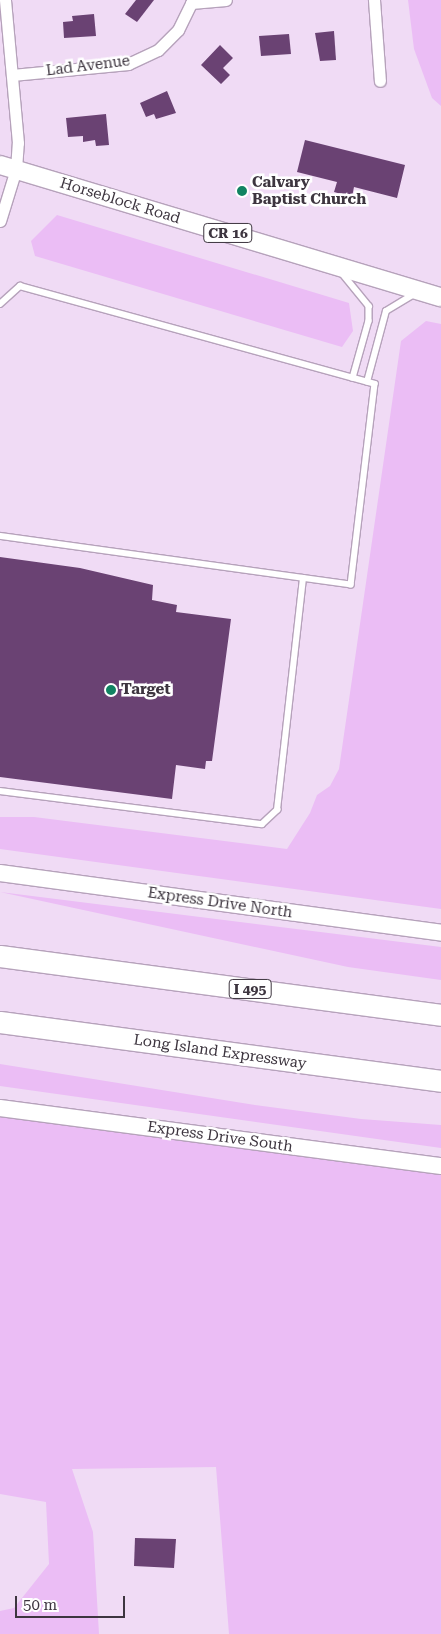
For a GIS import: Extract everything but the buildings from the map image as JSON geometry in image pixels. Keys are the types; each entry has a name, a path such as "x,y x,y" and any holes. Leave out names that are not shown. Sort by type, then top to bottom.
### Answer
{"highway":[{"path":"0,952 58,964"},
{"name":"I 495","path":"0,956 441,1015"},
{"name":"Long Island Expressway","path":"0,1022 441,1081"}],"main road":[{"name":"Horseblock Road","path":"8,167 441,297"},
{"name":"Express Drive North","path":"0,873 441,933"},
{"name":"Express Drive South","path":"0,1108 441,1166"}],"street":[{"path":"0,221 8,167 18,127 5,0"},
{"name":"Lad Avenue","path":"12,74 128,64 158,50 178,30 191,2 226,0"},
{"path":"374,0 380,81"}],"lane":[{"path":"336,266 369,306 370,321 353,378"},
{"path":"0,304 20,286 376,384 351,585 0,536"},
{"path":"367,382 386,311 420,291"},
{"path":"0,791 262,824 278,810 304,592 303,578"}],"shaded area":[{"path":"408,0 441,0 441,106 432,98 414,49"},
{"path":"57,215 349,303 353,331 342,347 35,256 31,241"},
{"path":"426,321 441,324 441,909 0,849 0,817 34,817 287,849 310,813 317,795 330,786 339,769 401,341"},
{"path":"0,892 441,947 441,980 348,967"},
{"path":"0,1064 255,1105 361,1119 441,1125 441,1148 0,1086"},
{"path":"0,1110 441,1175 441,1634 229,1634 216,1467 72,1469 93,1532 99,1634 0,1634 0,1611 14,1608 49,1564 46,1502 0,1494"}],"place":[{"name":"Calvary Baptist Church","path":"242,191"},
{"name":"Target","path":"111,690"}]}
